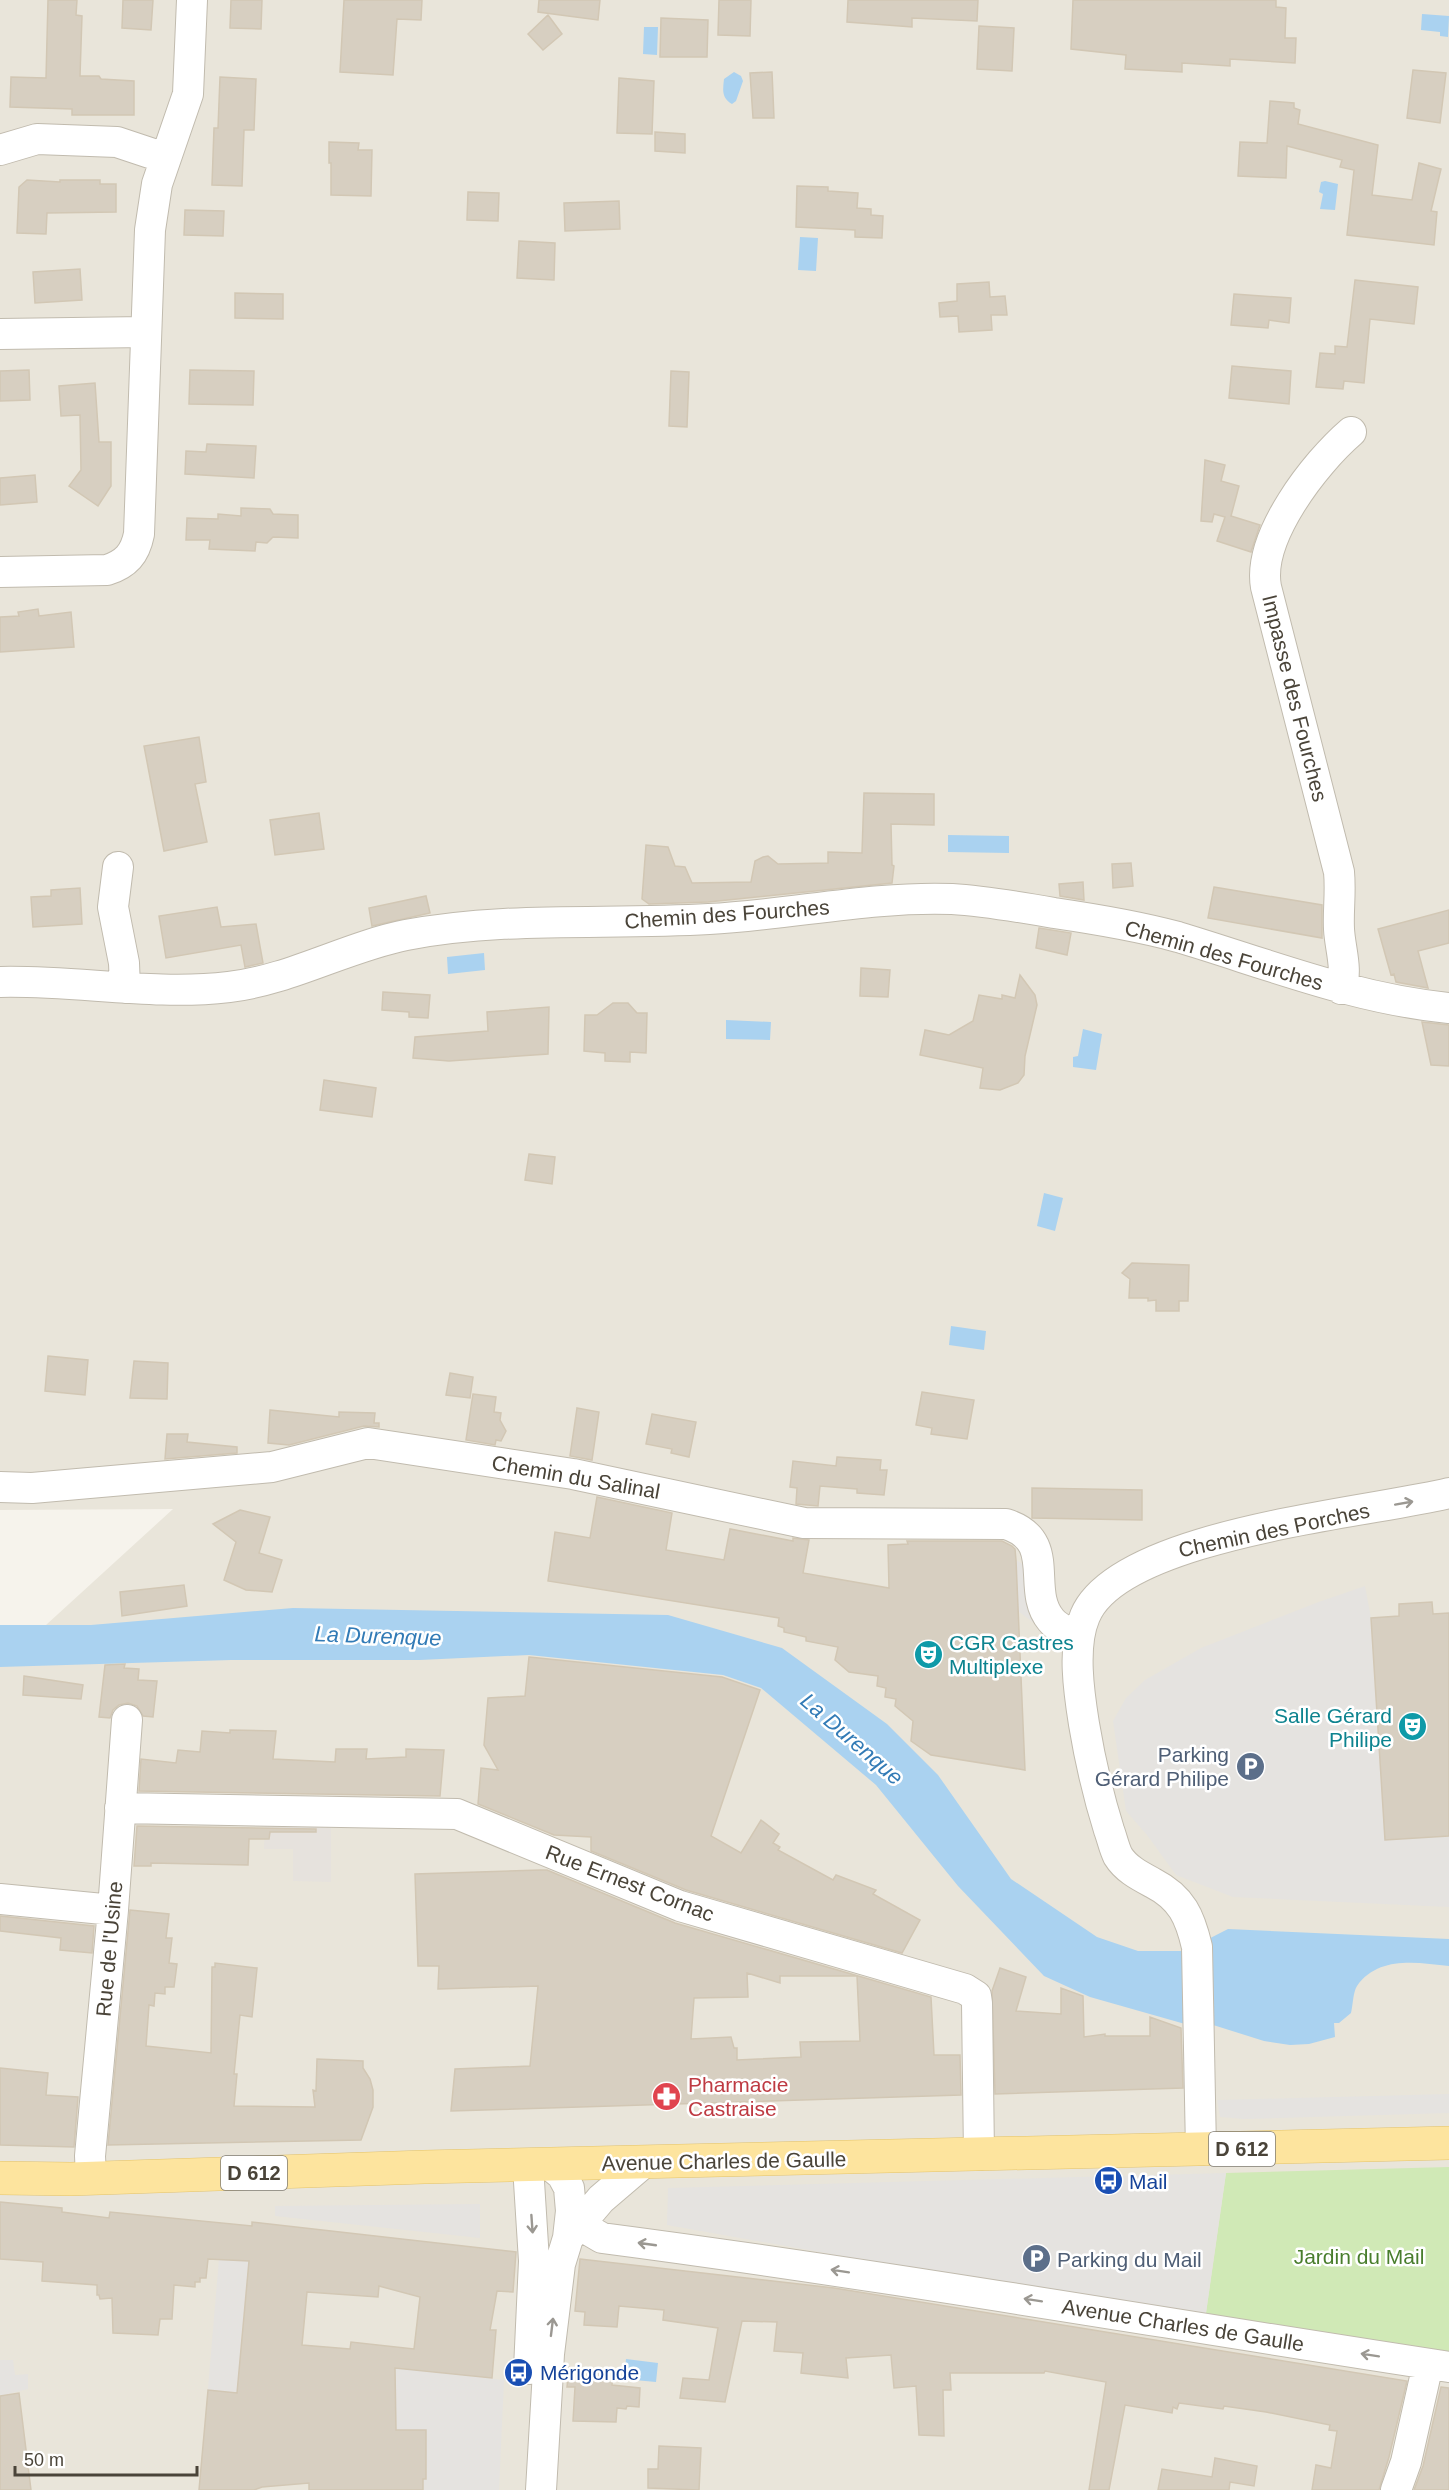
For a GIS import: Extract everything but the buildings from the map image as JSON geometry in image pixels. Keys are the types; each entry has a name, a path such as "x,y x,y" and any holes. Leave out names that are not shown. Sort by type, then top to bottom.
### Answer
{"main road":[{"name":"Avenue Charles de Gaulle","path":"0,2178 71,2180 91,2177 1449,2143"}],"street":[{"path":"0,572 107,570 119,566 130,558 137,546 150,230 157,184 188,94 192,0"},
{"path":"0,150 37,139 117,142 165,158"},
{"path":"0,334 145,332"},
{"name":"Impasse des Fourches","path":"1341,989 1345,978 1339,928 1341,894 1339,872 1266,587 1264,570 1273,536 1286,513 1320,463 1333,447 1351,432"},
{"path":"118,867 113,907 124,963 125,988"},
{"name":"Chemin des Fourches","path":"0,982 188,990 248,984 300,969 367,944 454,928 522,923 706,919 767,915 857,903 952,899 996,903 1084,917 1172,936 1341,989 1387,1000 1449,1008"},
{"name":"Chemin du Salinal","path":"0,1487 32,1488 272,1467 368,1443 573,1474 804,1523 1006,1524 1021,1530 1034,1544 1043,1604 1048,1616 1058,1626 1079,1637"},
{"name":"Chemin des Porches","path":"1201,2150 1197,1947 1190,1920 1171,1894 1133,1872 1118,1855 1101,1805 1088,1747 1078,1674 1079,1637 1084,1616 1096,1597 1115,1581 1136,1568 1176,1550 1326,1516 1449,1493"},
{"name":"Rue de l'Usine","path":"91,2177 90,2156 113,1910 127,1720"},
{"name":"Rue Ernest Cornac","path":"120,1808 458,1815 680,1906 965,1989 975,1996 977,2003 979,2155"},
{"path":"0,1899 113,1910"},
{"path":"573,2223 642,2164"},
{"path":"523,2490 539,2165 562,2175 569,2188 573,2223 560,2264 549,2354 541,2490"},
{"name":"Avenue Charles de Gaulle","path":"573,2223 602,2238 784,2262 1027,2299 1439,2366"},
{"path":"1396,2490 1439,2366"}],"shaded area":[{"path":"0,0 1449,0 1449,2490 0,2490 0,1667 173,1509 0,1510"},
{"path":"1016,1560 1031,1569 1039,1627 1018,1611"},
{"name":"Parking Gérard Philipe","path":"1365,1586 1371,1618 1385,1840 1449,1836 1449,1907 1233,1897 1176,1875 1126,1811 1113,1721 1126,1698 1145,1680 1201,1648"},
{"path":"265,1825 331,1826 331,1882 293,1881 293,1849 264,1849"},
{"path":"1449,2094 1449,2113 1244,2119 1220,2117 1217,2100"},
{"name":"Parking du Mail","path":"1226,2173 1205,2320 667,2225 668,2188"},
{"path":"480,2204 480,2238 275,2216 275,2206"},
{"path":"222,2224 252,2227 233,2438 204,2435"},
{"path":"0,2360 13,2360 15,2375 28,2374 28,2389 0,2396"},
{"path":"395,2368 504,2380 499,2490 423,2490 423,2479 426,2478 426,2430 396,2430"}],"green space":[{"name":"Jardin du Mail","path":"1449,2167 1449,2356 1205,2320 1226,2173"}],"water":[{"path":"1422,14 1449,16 1448,37 1440,36 1440,32 1421,30"},
{"path":"644,27 658,27 657,55 643,54"},
{"path":"734,72 741,76 743,81 736,101 732,104 724,96 723,86 724,79"},
{"path":"1321,182 1338,184 1335,210 1320,209 1323,194 1319,192"},
{"path":"800,237 818,238 816,271 798,270"},
{"path":"948,835 1009,836 1009,853 948,852"},
{"path":"484,953 485,970 448,974 447,957"},
{"path":"726,1020 771,1022 770,1040 726,1039"},
{"path":"1083,1029 1102,1034 1096,1070 1073,1067 1073,1057 1078,1056"},
{"path":"1044,1193 1063,1198 1055,1231 1037,1226"},
{"path":"951,1326 986,1331 984,1350 949,1345"},
{"name":"La Durenque","path":"293,1608 668,1615 782,1648 887,1724 938,1775 1011,1879 1097,1937 1138,1951 1185,1951 1228,1929 1449,1939 1449,1966 1400,1963 1376,1969 1357,1986 1351,2013 1339,2023 1334,2023 1335,2037 1309,2044 1290,2045 1264,2041 1210,2024 1185,2024 1090,1997 1044,1976 958,1886 876,1785 761,1688 723,1675 529,1655 420,1660 231,1660 0,1667 0,1625 91,1625"},
{"path":"626,2359 658,2363 656,2382 624,2379"}],"place":[{"name":"CGR Castres Multiplexe","path":"928,1654"},
{"name":"Salle Gérard Philipe","path":"1413,1727"},
{"name":"Parking Gérard Philipe","path":"1250,1766"},
{"name":"Pharmacie Castraise","path":"667,2096"},
{"name":"Mail","path":"1108,2181"},
{"name":"Parking du Mail","path":"1036,2259"},
{"name":"Mérigonde","path":"519,2372"}]}
